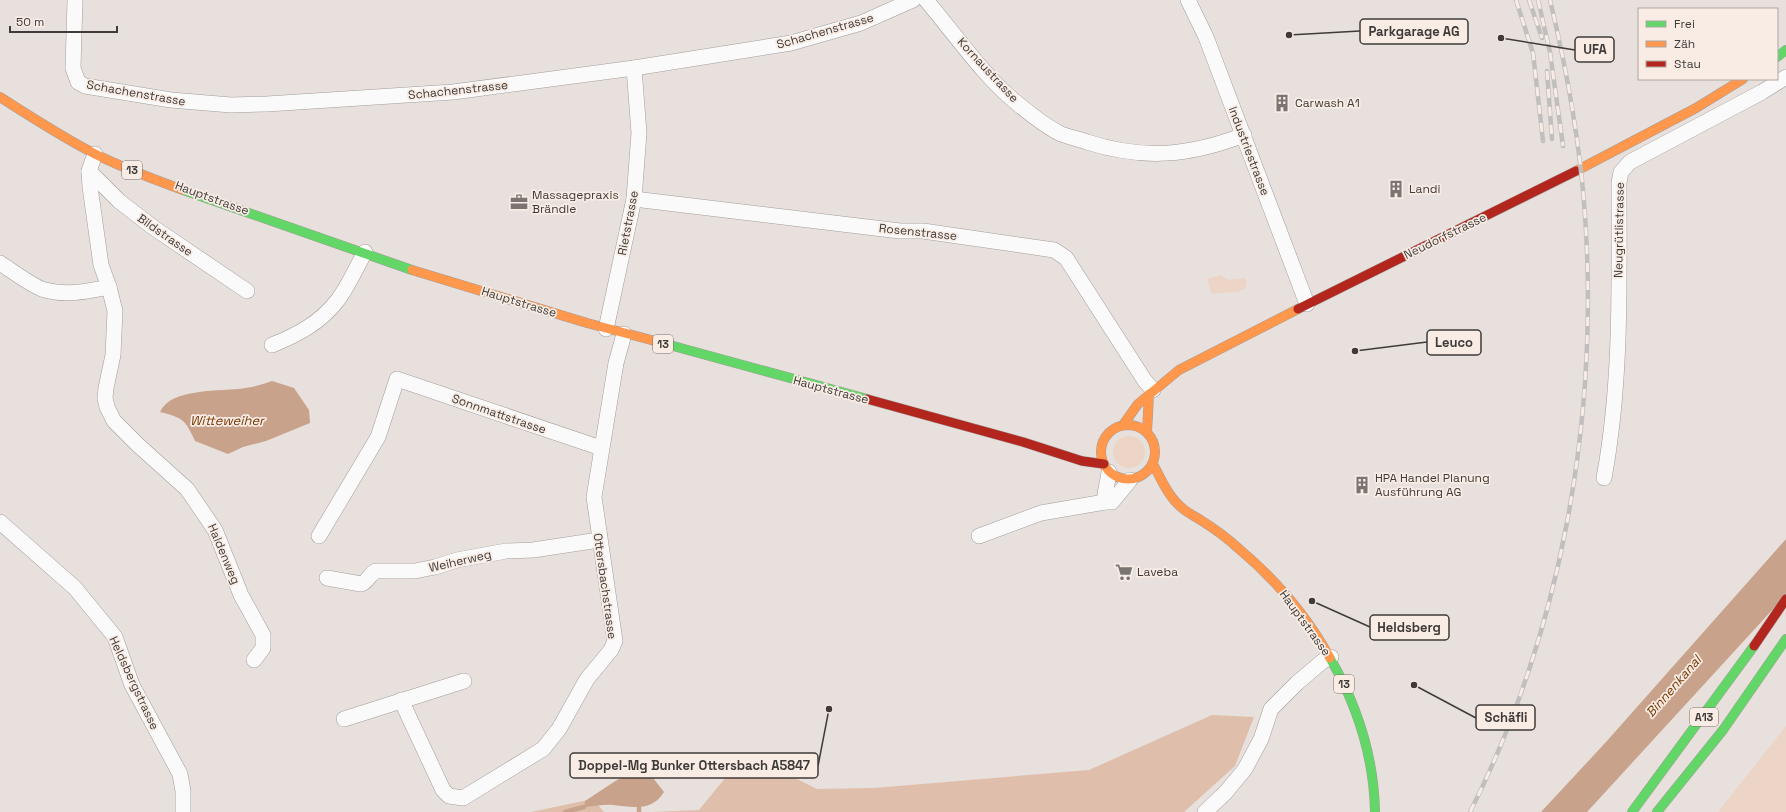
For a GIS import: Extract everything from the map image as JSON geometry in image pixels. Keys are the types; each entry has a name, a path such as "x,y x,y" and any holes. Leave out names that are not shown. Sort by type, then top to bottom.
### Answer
{"main road":[{"path":"1778,56 1786,50"},
{"name":"Neudorfstrasse","path":"1123,425 1138,404 1179,370 1307,304 1546,186 1696,108 1741,80"},
{"name":"Hauptstrasse","path":"0,97 41,124 95,154 139,174 413,270 606,329 1058,452 1106,468"},
{"path":"1147,432 1151,392"},
{"path":"1132,479 1142,476 1153,464 1155,458 1154,443 1147,432 1136,426 1123,425 1110,431 1102,442 1101,450 1106,468 1117,477 1132,479 1145,485"},
{"path":"1089,446 1102,442"},
{"name":"Hauptstrasse","path":"1058,452 1076,449"},
{"name":"Hauptstrasse","path":"1153,464 1174,500 1182,509 1203,522 1245,554 1278,585 1311,626 1331,657 1345,685 1365,738 1372,778 1375,812"},
{"name":"Hauptstrasse","path":"1155,492 1174,500"},
{"name":"A13","path":"1632,812 1734,676 1786,599"},
{"name":"A13","path":"1657,812 1723,730 1786,639"}],"street":[{"name":"Schachenstrasse","path":"75,0 73,68 78,82 85,86 185,102 232,105 453,92 634,68 791,43 861,23 913,0"},
{"name":"Kornaustrasse","path":"926,0 986,72 1018,104 1061,133 1104,147 1149,154 1183,152 1216,146 1244,135"},
{"name":"Industriestrasse","path":"1188,0 1206,37 1307,304"},
{"name":"Rietstrasse","path":"606,329 634,199 639,132 634,68"},
{"name":"Neugrütlistrasse","path":"1604,478 1611,439 1618,337 1619,183 1621,172 1630,162 1736,107 1786,77"},
{"path":"89,171 95,154"},
{"name":"Haldenweg","path":"89,171 101,265 109,287 115,311 115,335 105,398 107,407 114,421 138,445 187,489 216,530 241,595 263,635 263,648 254,660"},
{"name":"Bildstrasse","path":"89,171 119,201 154,228 247,291"},
{"name":"Rosenstrasse","path":"634,199 900,231 923,231 1054,250 1066,258 1151,392"},
{"path":"272,345 299,334 315,323 337,301 365,252"},
{"path":"0,263 43,290 62,293 84,292 109,287"},
{"name":"Ottersbachstrasse","path":"401,700 443,790 450,796 463,798 528,759 552,739 587,679 611,650 615,641 599,540 594,497 616,363 624,334"},
{"name":"Sonnmattstrasse","path":"320,536 378,437 397,379 601,448"},
{"path":"1105,502 1104,492 1108,482 1106,468"},
{"path":"979,536 1041,513 1112,502 1132,479"},
{"name":"Heldsbergstrasse","path":"0,522 75,588 115,637 132,685 152,725 180,774 183,791 183,812"},
{"name":"Weiherweg","path":"327,578 361,584 364,583 376,571 414,571 435,567 457,560 506,551 533,550 599,540"},
{"path":"1205,812 1226,792 1244,769 1261,738 1271,709 1297,683 1323,661 1331,657"},
{"path":"344,719 464,680"}],"shaded area":[{"path":"1220,275 1229,280 1245,278 1247,283 1245,288 1238,292 1212,294 1207,279"},
{"path":"1126,436 1132,436 1141,440 1145,452 1141,464 1132,468 1126,468 1117,464 1113,455 1113,449 1117,440"},
{"path":"1212,715 1254,717 1235,766 1184,812 652,812 699,810 726,777 785,773 817,789 874,788 1089,770"},
{"path":"1786,726 1786,812 1718,812"},
{"path":"593,799 604,812 531,812"}],"water":[{"name":"Witteweiher","path":"272,381 294,388 309,410 310,423 266,441 243,447 228,454 195,441 189,428 182,420 160,412 166,404 175,398 186,394 248,388"},
{"name":"Binnenkanal","path":"1786,539 1786,595 1587,812 1541,812 1606,742"},
{"path":"638,771 650,774 664,792 654,803 641,807 609,805 584,807 585,801 617,780"}],"waterway":[{"path":"565,812 584,807"}],"railway":[{"path":"1516,0 1533,53 1543,141"},
{"path":"1529,0 1542,38"},
{"path":"1538,0 1550,52 1563,146"},
{"path":"1470,812 1502,742 1529,670 1551,596 1567,521 1579,445 1586,368 1588,291 1585,215 1580,161 1572,107 1550,0"},
{"path":"1547,71 1552,139"}],"traffic: fast":[{"path":"1778,56 1786,50"},
{"path":"183,190 412,270"},
{"path":"655,341 867,399"},
{"path":"1657,812 1723,730 1786,639"},
{"path":"1632,812 1754,646"},
{"path":"1330,658 1348,694 1362,732 1371,772 1375,812"}],"traffic: slow":[{"path":"1576,171 1696,108 1741,80"},
{"path":"0,97 59,134 95,154 127,169 183,190"},
{"path":"412,270 587,323 655,341"},
{"path":"1123,425 1138,404 1179,370 1298,309"},
{"path":"1147,432 1149,394"},
{"path":"1123,425 1133,425 1143,429 1151,437 1155,447 1155,452 1155,457 1151,467 1143,475 1133,479 1123,479 1113,475 1105,467 1101,457 1101,447 1105,437 1113,429 1123,425"},
{"path":"1153,464 1165,487 1176,503 1230,541 1265,572 1277,585 1301,613 1330,658"}],"traffic: jam":[{"path":"1298,309 1576,171"},
{"path":"867,399 1023,442 1082,461 1104,464"},
{"path":"1754,646 1786,599"}],"place":[{"name":"Parkgarage AG","path":"1289,35"},
{"name":"UFA","path":"1501,38"},
{"name":"Carwash A1","path":"1282,103"},
{"name":"Landi","path":"1396,189"},
{"name":"Massagepraxis Brändle","path":"519,202"},
{"name":"Leuco","path":"1355,351"},
{"name":"HPA Handel Planung Ausführung AG","path":"1362,485"},
{"name":"Laveba","path":"1124,572"},
{"name":"Heldsberg","path":"1312,601"},
{"name":"Schäfli","path":"1414,685"},
{"name":"Doppel-Mg Bunker Ottersbach A5847","path":"829,709"}]}
